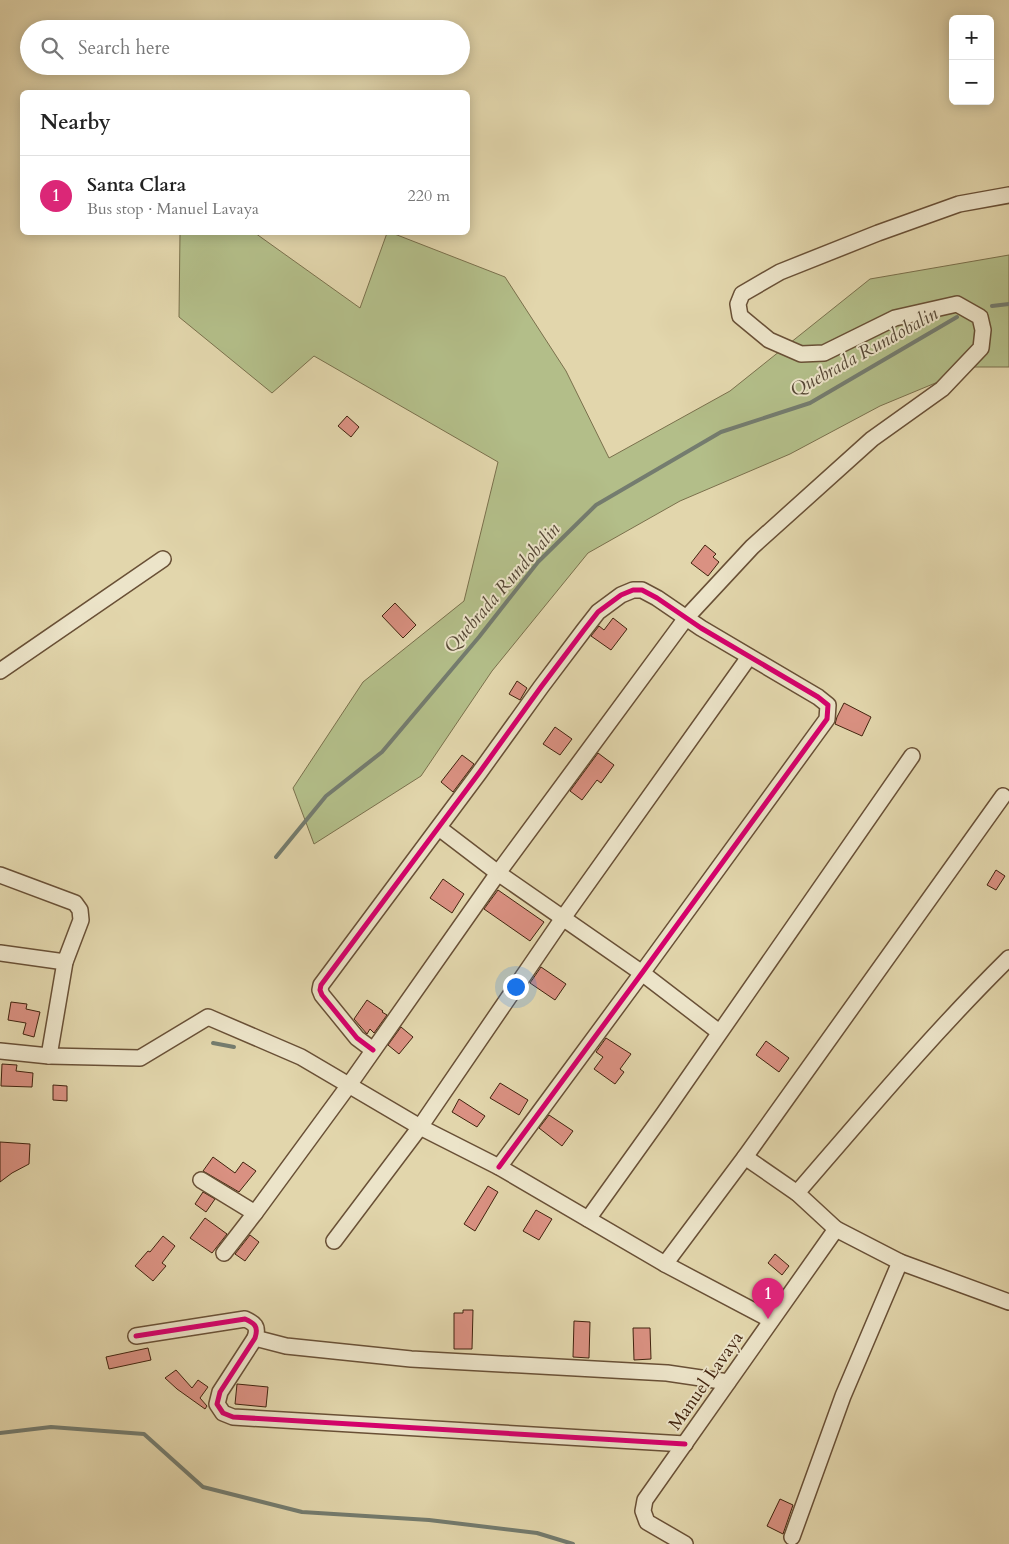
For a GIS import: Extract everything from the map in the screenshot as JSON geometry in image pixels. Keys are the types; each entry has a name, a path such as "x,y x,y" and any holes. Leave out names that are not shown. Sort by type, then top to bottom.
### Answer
{"street":[{"path":"224,1253 348,1085 498,873 686,618 752,547 872,439 942,389 981,348 983,330 980,316 957,304 895,318 824,352 801,354 769,340 740,316 738,304 742,294 780,272 878,233 959,204 1009,195"},
{"path":"0,671 163,560"},
{"path":"373,1050 357,1038 322,995 321,985 439,828 540,687 598,612 621,595 633,590 642,590 749,657 818,697 828,705 827,719 499,1167"},
{"path":"334,1241 420,1127 563,918 749,657"},
{"path":"588,1219 912,756"},
{"path":"665,1264 745,1157 1003,796"},
{"path":"439,828 498,873 642,973 719,1032"},
{"path":"0,875 75,903 80,910 81,920 65,962 50,1056"},
{"path":"0,953 65,962"},
{"path":"798,1193 909,1064 974,992 1009,958"},
{"path":"0,1051 50,1056 140,1058 208,1017 301,1057 420,1127 499,1167 665,1264 771,1320"},
{"path":"745,1157 798,1193 836,1229 900,1262 1009,1302"},
{"path":"200,1180 255,1213"},
{"name":"Manuel Lavaya","path":"685,1544 647,1522 643,1510 645,1500 836,1229"},
{"path":"792,1537 843,1396 900,1262"},
{"path":"136,1336 244,1319 253,1322 257,1327 255,1338 220,1392 217,1404 223,1413 232,1417 685,1444"},
{"path":"255,1338 286,1346 411,1359 666,1373 728,1382"}],"green space":[{"path":"180,235 258,235 360,308 386,235 397,235 505,277 566,371 609,458 730,391 870,279 1009,255 1009,367 974,367 880,406 790,454 680,501 588,553 492,671 421,776 314,844 293,788 363,682 464,601 498,462 314,356 272,393 179,317"}],"building":[{"path":"347,416 359,427 351,437 338,426"},
{"path":"705,545 716,554 713,557 719,562 708,576 691,563"},
{"path":"395,603 416,625 403,638 382,616"},
{"path":"613,618 627,629 611,650 591,636 599,626 604,630"},
{"path":"517,681 527,688 520,700 509,694"},
{"path":"844,703 871,717 862,736 835,724"},
{"path":"555,727 572,739 560,755 543,744"},
{"path":"598,753 614,765 601,783 597,780 582,800 570,791"},
{"path":"462,755 474,764 453,792 441,782"},
{"path":"996,870 1005,876 996,890 987,885"},
{"path":"443,879 464,894 452,913 430,898"},
{"path":"498,890 544,922 530,941 484,909"},
{"path":"541,967 566,984 555,1000 530,983"},
{"path":"367,1000 387,1015 374,1033 370,1029 367,1034 354,1019"},
{"path":"11,1002 27,1004 26,1009 40,1012 34,1037 23,1034 26,1023 8,1020"},
{"path":"401,1027 413,1037 399,1054 388,1045"},
{"path":"606,1038 631,1054 620,1069 624,1072 615,1084 594,1069 603,1057 596,1052"},
{"path":"766,1041 789,1058 779,1072 756,1055"},
{"path":"2,1064 17,1065 16,1071 33,1073 32,1087 1,1086"},
{"path":"500,1083 528,1100 519,1115 490,1098"},
{"path":"53,1085 67,1086 67,1101 53,1100"},
{"path":"459,1099 485,1116 477,1127 452,1112"},
{"path":"549,1115 573,1131 562,1146 539,1128"},
{"path":"0,1142 30,1144 29,1164 0,1182"},
{"path":"213,1157 235,1173 243,1162 256,1171 239,1192 203,1171"},
{"path":"488,1186 498,1192 475,1231 464,1224"},
{"path":"203,1192 215,1199 206,1212 195,1204"},
{"path":"536,1210 552,1219 539,1240 523,1231"},
{"path":"205,1218 227,1234 212,1253 190,1238"},
{"path":"250,1235 259,1242 245,1261 235,1254"},
{"path":"163,1236 175,1246 162,1263 166,1266 153,1281 135,1266"},
{"path":"775,1254 789,1266 782,1275 768,1263"},
{"path":"463,1310 473,1310 472,1349 454,1349 454,1313 463,1313"},
{"path":"574,1321 590,1322 589,1358 573,1357"},
{"path":"633,1328 650,1328 651,1359 634,1360"},
{"path":"148,1348 151,1360 109,1369 106,1357"},
{"path":"176,1370 192,1388 198,1380 208,1387 200,1398 207,1406 205,1409 165,1378"},
{"path":"237,1384 268,1387 266,1407 235,1404"},
{"path":"780,1499 793,1505 783,1534 767,1526"}],"waterway":[{"name":"Quebrada Rundobalin","path":"992,306 1009,304"},
{"name":"Quebrada Rundobalin","path":"276,857 326,796 382,752 479,637 538,562 596,505 721,432 810,403 957,317"},
{"path":"213,1043 234,1047"},
{"path":"0,1433 51,1427 144,1434 203,1487 302,1512 429,1520 537,1533 573,1544"}],"cycle path":[{"path":"373,1050 357,1038 322,995 321,985 598,612 621,595 633,590 642,590 701,628 818,697 828,705 827,719 499,1167"},
{"path":"136,1336 245,1319 253,1324 256,1328 255,1338 220,1392 217,1404 223,1413 233,1417 685,1444"}],"place":[{"name":"Santa Clara","path":"768,1319"}]}
